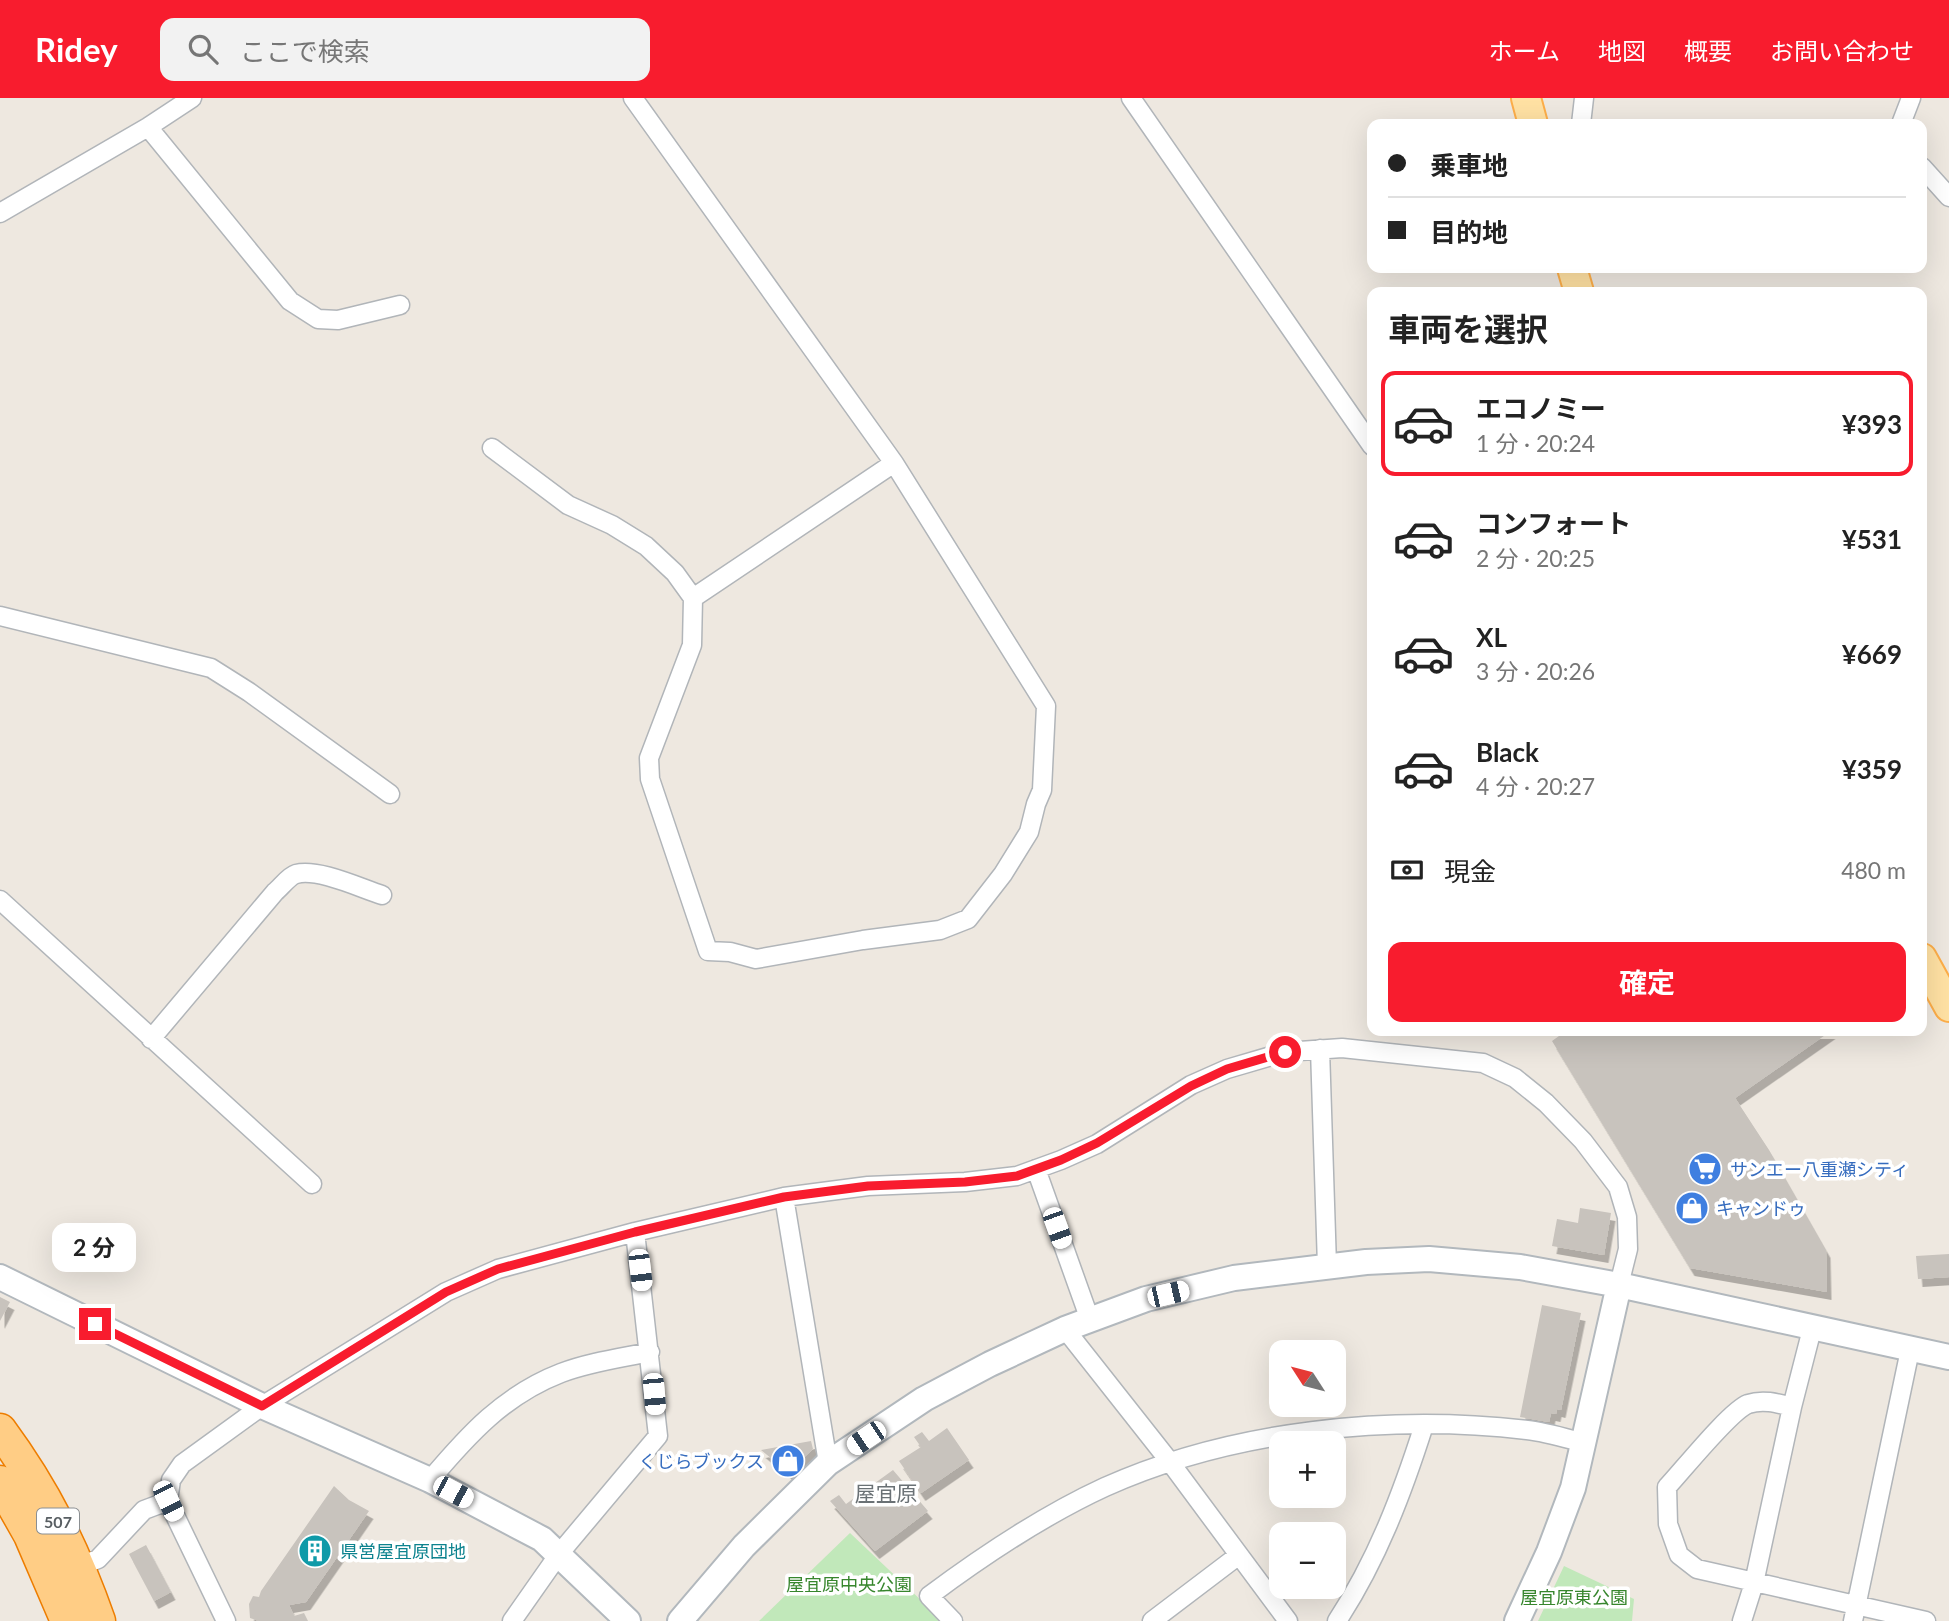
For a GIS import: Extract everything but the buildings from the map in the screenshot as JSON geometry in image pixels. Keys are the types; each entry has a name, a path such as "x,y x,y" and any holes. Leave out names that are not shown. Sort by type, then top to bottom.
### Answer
{"highway":[{"name":"507","path":"0,1430 53,1512 80,1566 99,1621"},
{"name":"507","path":"0,1482 30,1535 67,1621"}],"main road":[{"path":"1526,98 1532,119"},
{"path":"1927,967 1949,1007"}],"street":[{"path":"0,213 148,127 192,98"},
{"path":"492,448 568,505 612,525 646,546 676,573 693,598 692,645 649,758 650,779 708,951 730,952 756,959 863,940 940,930 968,919 1003,874 1030,832 1042,790 1046,706 894,463 633,98"},
{"path":"1131,98 1367,439"},
{"path":"1582,119 1584,98"},
{"path":"1902,119 1911,98"},
{"path":"148,127 290,301 318,319 328,320 400,305"},
{"path":"1927,173 1949,197"},
{"path":"693,598 894,463"},
{"path":"0,616 211,668 249,692 390,794"},
{"path":"152,1039 267,901 294,875 309,874 331,879 382,895"},
{"path":"0,900 312,1184"},
{"path":"226,1621 168,1501 171,1480 182,1464 262,1406 446,1292 498,1269 635,1232 784,1197 868,1186 965,1182 1017,1176 1097,1143 1191,1086 1227,1069 1285,1052 1342,1048 1483,1063 1515,1078 1546,1103 1583,1141 1618,1187 1627,1217 1628,1249 1584,1443 1573,1488 1549,1552 1517,1621"},
{"path":"1320,1049 1327,1266"},
{"path":"1036,1169 1090,1320"},
{"path":"784,1197 828,1463"},
{"path":"512,1621 559,1554 658,1436 635,1232"},
{"path":"680,1621 744,1546 828,1463 923,1399 1065,1329 1146,1299 1234,1278 1366,1262 1429,1259 1520,1267 1619,1285 1949,1357"},
{"path":"0,1277 262,1406 430,1480 542,1539 628,1621"},
{"path":"1065,1329 1170,1462 1288,1621"},
{"path":"1742,1621 1754,1583 1791,1407 1812,1329"},
{"path":"1855,1614 1910,1350"},
{"path":"430,1480 468,1435 499,1408 532,1387 561,1373 650,1352"},
{"path":"1791,1407 1771,1401 1747,1405 1726,1423 1667,1487 1668,1524 1679,1555 1698,1569 1855,1614 1926,1621"},
{"path":"1337,1621 1377,1552 1405,1483 1424,1424"},
{"path":"953,1621 929,1596 982,1557 1049,1516 1094,1493 1170,1462 1308,1432 1375,1425 1474,1425 1530,1430 1584,1443"},
{"path":"80,1566 98,1559 144,1510 168,1501"},
{"path":"1152,1621 1239,1555"}],"green space":[{"name":"屋宜原中央公園","path":"850,1533 943,1621 759,1621"},
{"name":"屋宜原東公園","path":"1564,1566 1634,1599 1632,1621 1538,1621"}],"place":[{"name":"サンエー八重瀬シティ","path":"1705,1169"},
{"name":"キャンドゥ","path":"1692,1208"},
{"name":"くじらブックス","path":"788,1461"},
{"name":"県営屋宜原団地","path":"315,1551"}],"district":[{"name":"屋宜原","path":"886,1492"}],"route":[{"path":"95,1324 262,1406 446,1292 498,1269 635,1232 784,1197 868,1186 965,1182 1017,1176 1097,1143 1191,1086 1227,1069 1285,1052"}]}
